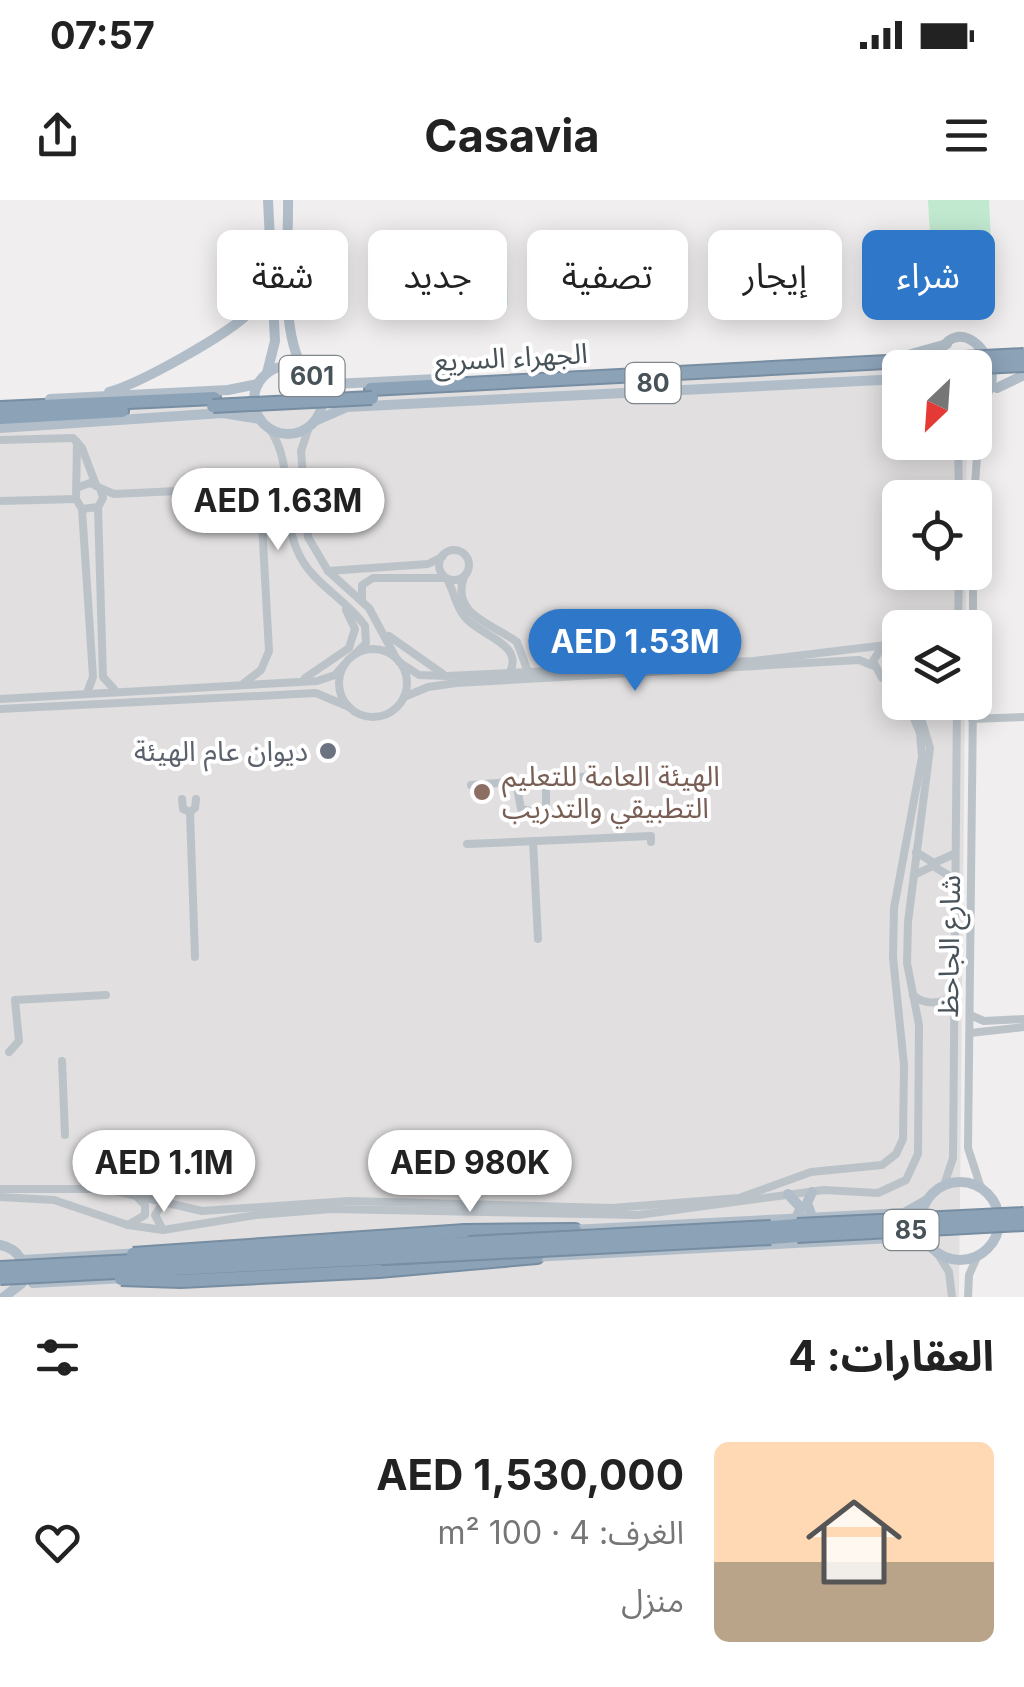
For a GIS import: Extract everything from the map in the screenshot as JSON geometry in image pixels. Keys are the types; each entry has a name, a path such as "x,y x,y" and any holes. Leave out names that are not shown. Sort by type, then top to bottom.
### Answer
{"highway":[{"name":"الجهراء السريع","path":"0,405 1024,353"},
{"path":"992,367 1024,365"},
{"name":"الجهراء السريع","path":"0,418 882,371"},
{"name":"85","path":"0,1278 78,1269 1024,1211"},
{"name":"85","path":"0,1268 78,1269 1024,1227"},
{"path":"78,1269 176,1248 465,1231 575,1230"},
{"path":"78,1269 181,1281 379,1271 537,1257"}],"main road":[{"name":"601","path":"268,200 269,230"},
{"name":"601","path":"273,320 266,374 258,384 254,402 265,424 292,434 312,424 322,404 316,379 303,369 294,353 288,200"},
{"path":"95,397 145,380 239,320"},
{"path":"274,334 285,338 290,322"},
{"name":"الجهراء السريع","path":"316,379 334,384 902,356 971,337 1024,353"},
{"path":"944,350 947,344"},
{"path":"990,345 1001,363 996,389"},
{"name":"601","path":"266,374 284,366 303,369"},
{"path":"992,392 1024,374"},
{"name":"الجهراء السريع","path":"312,424 347,407 882,380"},
{"name":"الجهراء السريع","path":"0,405 228,390 258,384"},
{"path":"0,428 223,413 265,424"},
{"path":"2,1243 22,1260 904,1212 944,1185 963,1182 981,1188 1006,1208 1024,1211"},
{"path":"812,1192 807,1206 816,1217"},
{"path":"788,1194 801,1208 796,1218"},
{"path":"926,1200 921,1222 932,1248"},
{"path":"993,1201 999,1220 995,1237"},
{"path":"4,1297 22,1283 911,1238 960,1260 978,1255 995,1237 1024,1227"},
{"path":"22,1260 22,1283"}],"street":[{"path":"265,424 284,456 289,519 302,561 350,615 354,637 329,666 296,681"},
{"path":"312,424 301,444 304,518 315,555 362,600 386,634 406,678 404,697"},
{"path":"0,440 63,436 76,442 98,486 102,662 105,682 118,692"},
{"path":"76,442 76,499 82,508 92,662 87,693"},
{"path":"79,488 98,486 114,494 260,487 270,652 261,670 241,684"},
{"path":"82,508 100,505 114,494"},
{"path":"0,502 76,499"},
{"path":"289,519 304,518"},
{"path":"328,571 428,564 455,550 469,563 461,592 472,614 517,642 528,672"},
{"path":"442,557 440,570 464,617 510,648 514,675"},
{"path":"362,600 362,585 373,578 464,577"},
{"path":"0,698 327,678 366,643 365,626 332,596"},
{"path":"386,634 447,676"},
{"path":"0,709 316,692 363,715 383,715 404,697 437,685 528,672 642,671 818,656 882,646"},
{"path":"874,666 876,653 882,648"},
{"path":"355,654 376,649 419,675 642,671 859,660 874,666 882,676"},
{"path":"92,662 102,662"},
{"path":"344,666 340,687 350,707"},
{"path":"241,684 241,698"},
{"path":"992,719 1024,718"},
{"path":"534,1211 738,1198 810,1172 882,1166 901,1146 904,1065 893,920 921,766 920,732 915,720"},
{"path":"2,1194 132,1192 202,1211 348,1201 534,1211 666,1212 788,1194 878,1193 897,1186 916,1164 920,1112 916,1010 907,963 908,922 930,748 921,720"},
{"name":"شارع الجاحظ","path":"944,1185 953,1158 957,720"},
{"name":"شارع الجاحظ","path":"972,720 968,1154 981,1188"},
{"path":"957,753 965,749 973,754"},
{"path":"471,785 593,776"},
{"path":"516,782 521,809 541,813 546,808 546,777"},
{"path":"190,812 196,799"},
{"path":"182,800 183,809 190,812"},
{"path":"190,812 195,957"},
{"path":"468,844 598,842 651,836 651,842"},
{"path":"533,841 538,939"},
{"path":"916,852 934,863 954,854"},
{"path":"914,875 937,866 954,878"},
{"path":"894,908 910,910"},
{"path":"893,920 903,918 908,922"},
{"path":"914,995 928,1002 954,995"},
{"path":"9,1052 18,1041 15,1000 106,996"},
{"path":"916,1010 941,1006 954,1013"},
{"path":"970,1015 985,1025 1024,1028"},
{"path":"970,1033 985,1025 1024,1019"},
{"path":"62,1061 65,1135"},
{"path":"953,1075 970,1076"},
{"path":"902,1098 909,1102 920,1098"},
{"path":"902,1112 913,1107 920,1112"},
{"path":"128,1225 139,1221 146,1210 132,1192"},
{"path":"2,1194 54,1200 128,1225 162,1230 256,1215 332,1209 516,1210"},
{"path":"0,1206 2,1194"},
{"path":"162,1230 155,1215 163,1203"},
{"path":"932,1248 949,1272 952,1297"},
{"path":"968,1297 969,1275 978,1255"}],"shaded area":[{"name":"الهيئة العامة للتعليم التطبيقي والتدريب","path":"882,367 882,460 967,460 966,480 882,480 882,590 966,590 966,610 882,610 882,720 965,720 959,1297 0,1297 0,410"}],"green space":[{"path":"928,200 989,200 990,230 931,230"}],"place":[{"name":"ديوان عام الهيئة","path":"328,751"},
{"name":"الهيئة العامة للتعليم التطبيقي والتدريب","path":"482,792"}]}
